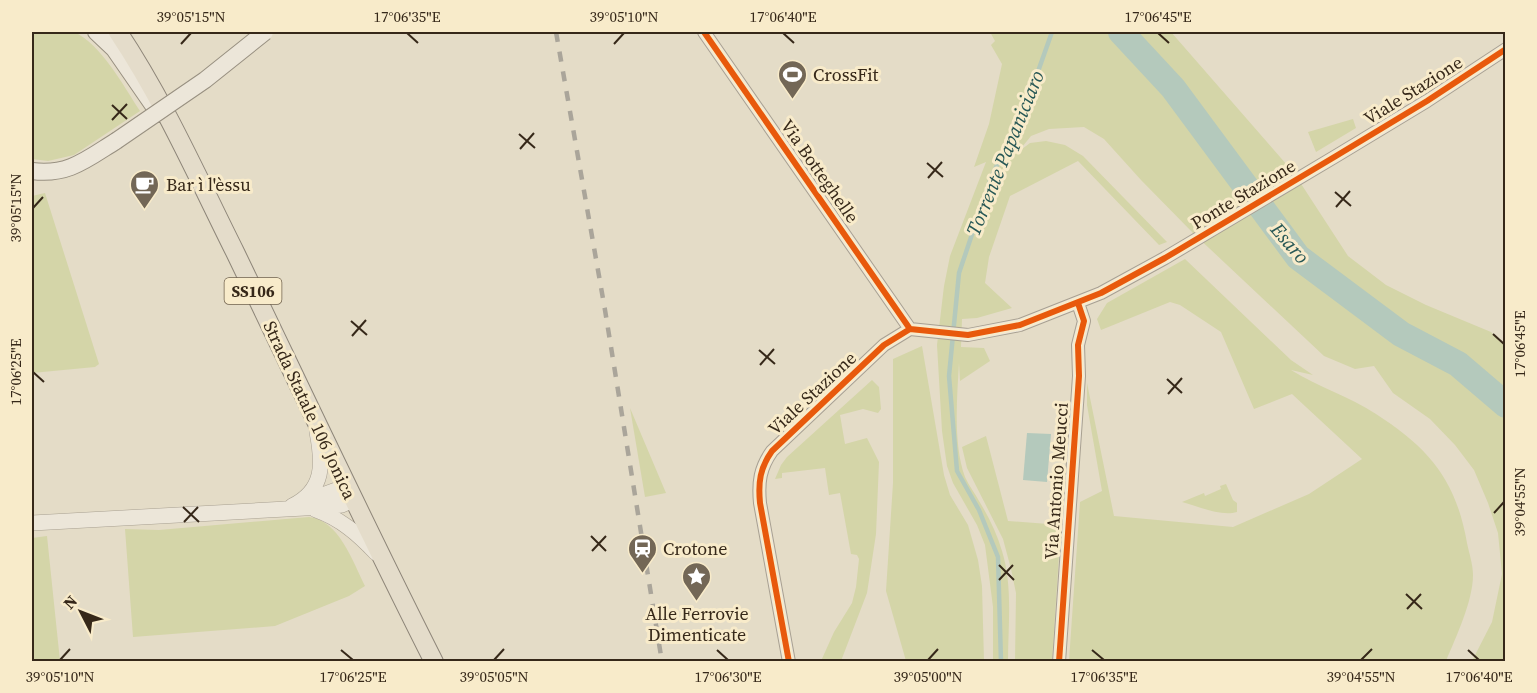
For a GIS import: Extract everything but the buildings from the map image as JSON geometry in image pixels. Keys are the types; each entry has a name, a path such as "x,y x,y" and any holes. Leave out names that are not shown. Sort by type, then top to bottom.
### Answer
{"main road":[{"path":"96,32 114,49 187,154"},
{"name":"Strada Statale 106 Jonica","path":"118,32 136,60 187,154 380,557 434,662"},
{"path":"32,171 46,173 74,167 205,80 265,32"}],"street":[{"name":"Via Botteghelle","path":"704,32 910,329"},
{"name":"Viale Stazione","path":"1336,156 1506,49"},
{"name":"Ponte Stazione","path":"1078,303 1165,258 1336,156"},
{"path":"910,329 968,335 1020,325 1078,303"},
{"name":"Via Antonio Meucci","path":"1059,662 1079,376 1078,345 1084,321 1078,303"},
{"name":"Viale Stazione","path":"789,662 760,503 759,481 762,465 771,451 884,345 910,329"},
{"path":"289,508 312,492 319,477 321,454 314,417"},
{"path":"289,508 336,490 351,496"},
{"path":"32,523 289,508 311,509 333,516 363,539 380,557"}],"green space":[{"path":"32,32 74,32 84,38 111,66 140,111 74,155 48,161 32,159"},
{"path":"990,32 1171,32 1294,173 1348,256 1386,285 1426,305 1491,332 1505,346 1505,661 1472,661 1492,622 1502,574 1498,533 1488,503 1474,470 1455,445 1430,419 1393,393 1374,366 1355,369 1324,356 1193,233 1104,139 1084,127 1049,129 1031,136 1018,152 1030,143 1046,141 1065,145 1083,156 1167,242 1159,245 1078,161 1010,196 989,257 985,283 1012,308 977,318 962,319 961,347 984,348 990,361 960,381 959,363 957,406 957,436 961,464 965,477 995,532 1008,578 1008,661 993,661 993,607 985,545 977,525 953,483 947,466 942,431 937,345 950,256 986,162 974,167 989,124 1002,64 991,45 995,41"},
{"path":"1353,119 1356,128 1316,152 1308,132"},
{"path":"45,193 99,364 95,367 32,373 32,196"},
{"path":"1185,259 1291,360 1313,375 1291,370 1355,402 1395,427 1425,453 1447,483 1462,521 1473,571 1467,607 1446,661 1069,661 1080,502 1102,491 1087,405 1087,383 1114,516 1233,527 1309,494 1362,459 1292,394 1254,409 1221,332 1180,305 1170,302 1101,330 1097,319 1107,303"},
{"path":"922,346 944,475 950,495 968,525 978,560 982,586 984,661 906,661 886,591 893,483 893,359"},
{"path":"872,380 879,387 881,409 878,413 863,409 840,415 845,444 867,438 879,462 876,534 867,593 841,661 821,661 834,632 852,603 859,559 857,555 851,554 840,493 829,495 825,468 782,473 782,478 775,479 787,457"},
{"path":"630,408 666,493 645,497"},
{"path":"986,436 1008,521 1061,525 1052,661 1015,661 1016,593 1011,569 1003,539 967,468 962,447"},
{"path":"1226,484 1233,500 1237,503 1237,512 1217,512 1182,502 1204,493 1205,496 1221,489 1220,486"},
{"path":"309,517 320,520 337,534 350,554 365,586 349,596 275,626 133,637 125,529 159,530"},
{"path":"47,536 60,661 32,661 32,538"}],"shaded area":[{"path":"1027,433 1051,434 1047,482 1023,480"}],"waterway":[{"name":"Torrente Papaniciaro","path":"1001,662 998,557 979,510 957,471 949,376 959,273 991,178 1030,94 1052,32"},
{"name":"Esaro","path":"1121,32 1173,88 1298,257 1401,334 1458,364 1506,405"}],"railway":[{"path":"556,32 605,310 662,662"}],"cycle path":[{"path":"704,32 910,329"},
{"path":"789,662 760,503 759,488 762,469 772,451 884,345 910,329 968,335 1020,325 1101,293 1165,258 1336,156 1427,101 1506,49"},
{"path":"1059,662 1079,376 1078,345 1084,321 1078,303"}],"place":[{"name":"CrossFit","path":"792,100"},
{"name":"Bar ì l'èssu","path":"145,210"},
{"name":"Crotone","path":"642,574"},
{"name":"Alle Ferrovie Dimenticate","path":"697,602"}]}
